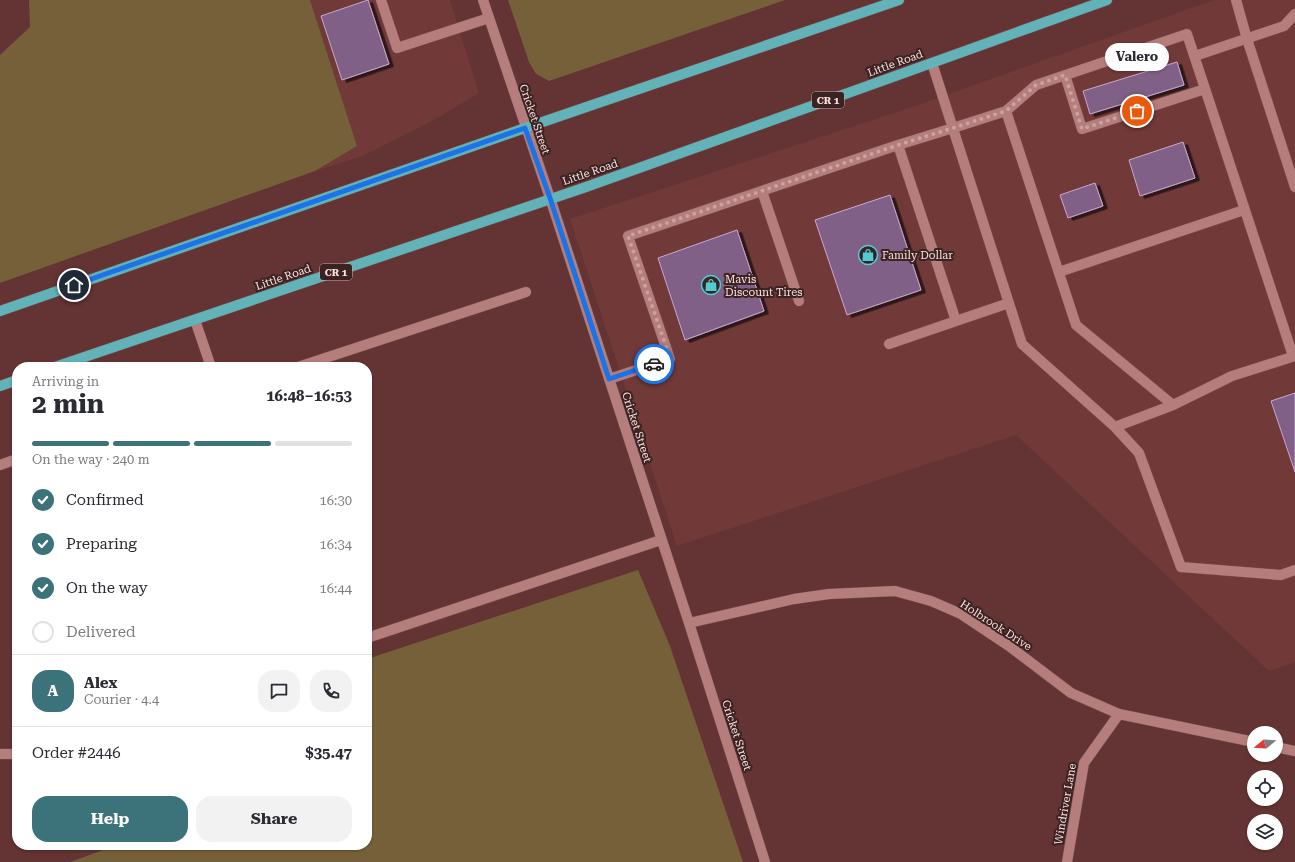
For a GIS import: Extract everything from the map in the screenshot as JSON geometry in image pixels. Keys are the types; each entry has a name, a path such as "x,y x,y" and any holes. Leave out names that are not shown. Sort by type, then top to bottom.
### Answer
{"main road":[{"path":"0,311 525,128 899,0"},
{"name":"Little Road","path":"70,362 505,215 550,198 601,182 1107,0"},
{"path":"0,386 12,382"}],"street":[{"path":"381,0 397,48 489,18"},
{"name":"Cricket Street","path":"483,0 525,128 550,198 689,623 765,862"},
{"path":"1236,0 1295,187"},
{"path":"1194,56 1284,26 1295,14"},
{"path":"609,379 670,358 628,236 898,145 1006,111 1036,85 1187,34 1244,210 1294,356 1232,376 1173,405 1115,427"},
{"path":"932,63 1022,344 1115,427 1139,453 1181,567 1281,575 1295,570"},
{"path":"1065,75 1082,129 1205,89"},
{"path":"1006,111 1076,325 1173,405"},
{"path":"898,145 956,321"},
{"path":"762,191 799,301"},
{"path":"1059,272 1244,210"},
{"path":"313,362 526,292"},
{"path":"889,344 1009,303"},
{"path":"195,320 209,362"},
{"path":"0,465 12,461"},
{"path":"372,636 661,540"},
{"name":"Holbrook Drive","path":"689,623 794,599 829,594 895,590 931,601 961,614 1009,646 1071,693 1119,714 1247,741"},
{"name":"Windriver Lane","path":"1067,862 1084,763 1119,714"},
{"path":"1283,748 1295,751"},
{"path":"0,754 12,754"}],"shaded area":[{"path":"29,0 310,0 357,146 315,171 0,283 0,55 30,27"},
{"path":"310,0 450,0 479,93 441,116 363,156 315,171 357,146"},
{"path":"508,0 785,0 549,81 536,74 529,62"},
{"path":"1214,0 1295,0 1295,662 1269,671 1016,435 677,546 570,219 909,108"},
{"path":"638,570 670,646 743,862 70,862 103,850 372,850 372,657"}],"building":[{"path":"368,0 389,64 342,80 321,16"},
{"path":"1177,62 1184,85 1090,114 1083,91"},
{"path":"1183,142 1195,178 1140,196 1129,160"},
{"path":"1095,183 1103,206 1068,218 1060,195"},
{"name":"Family Dollar","path":"890,195 921,290 847,315 815,220"},
{"name":"Mavis Discount Tires","path":"737,230 764,311 685,340 658,258"},
{"path":"1295,393 1295,472 1271,401"}],"way so far":[{"path":"654,364 670,358 628,236 898,145 1006,111 1036,85 1065,75 1082,129 1137,111"}],"place":[{"name":"Valero","path":"1137,111"},
{"name":"Family Dollar","path":"868,255"},
{"name":"Mavis Discount Tires","path":"711,285"}],"route":[{"path":"74,285 525,128 550,198 609,379 654,364"}]}
